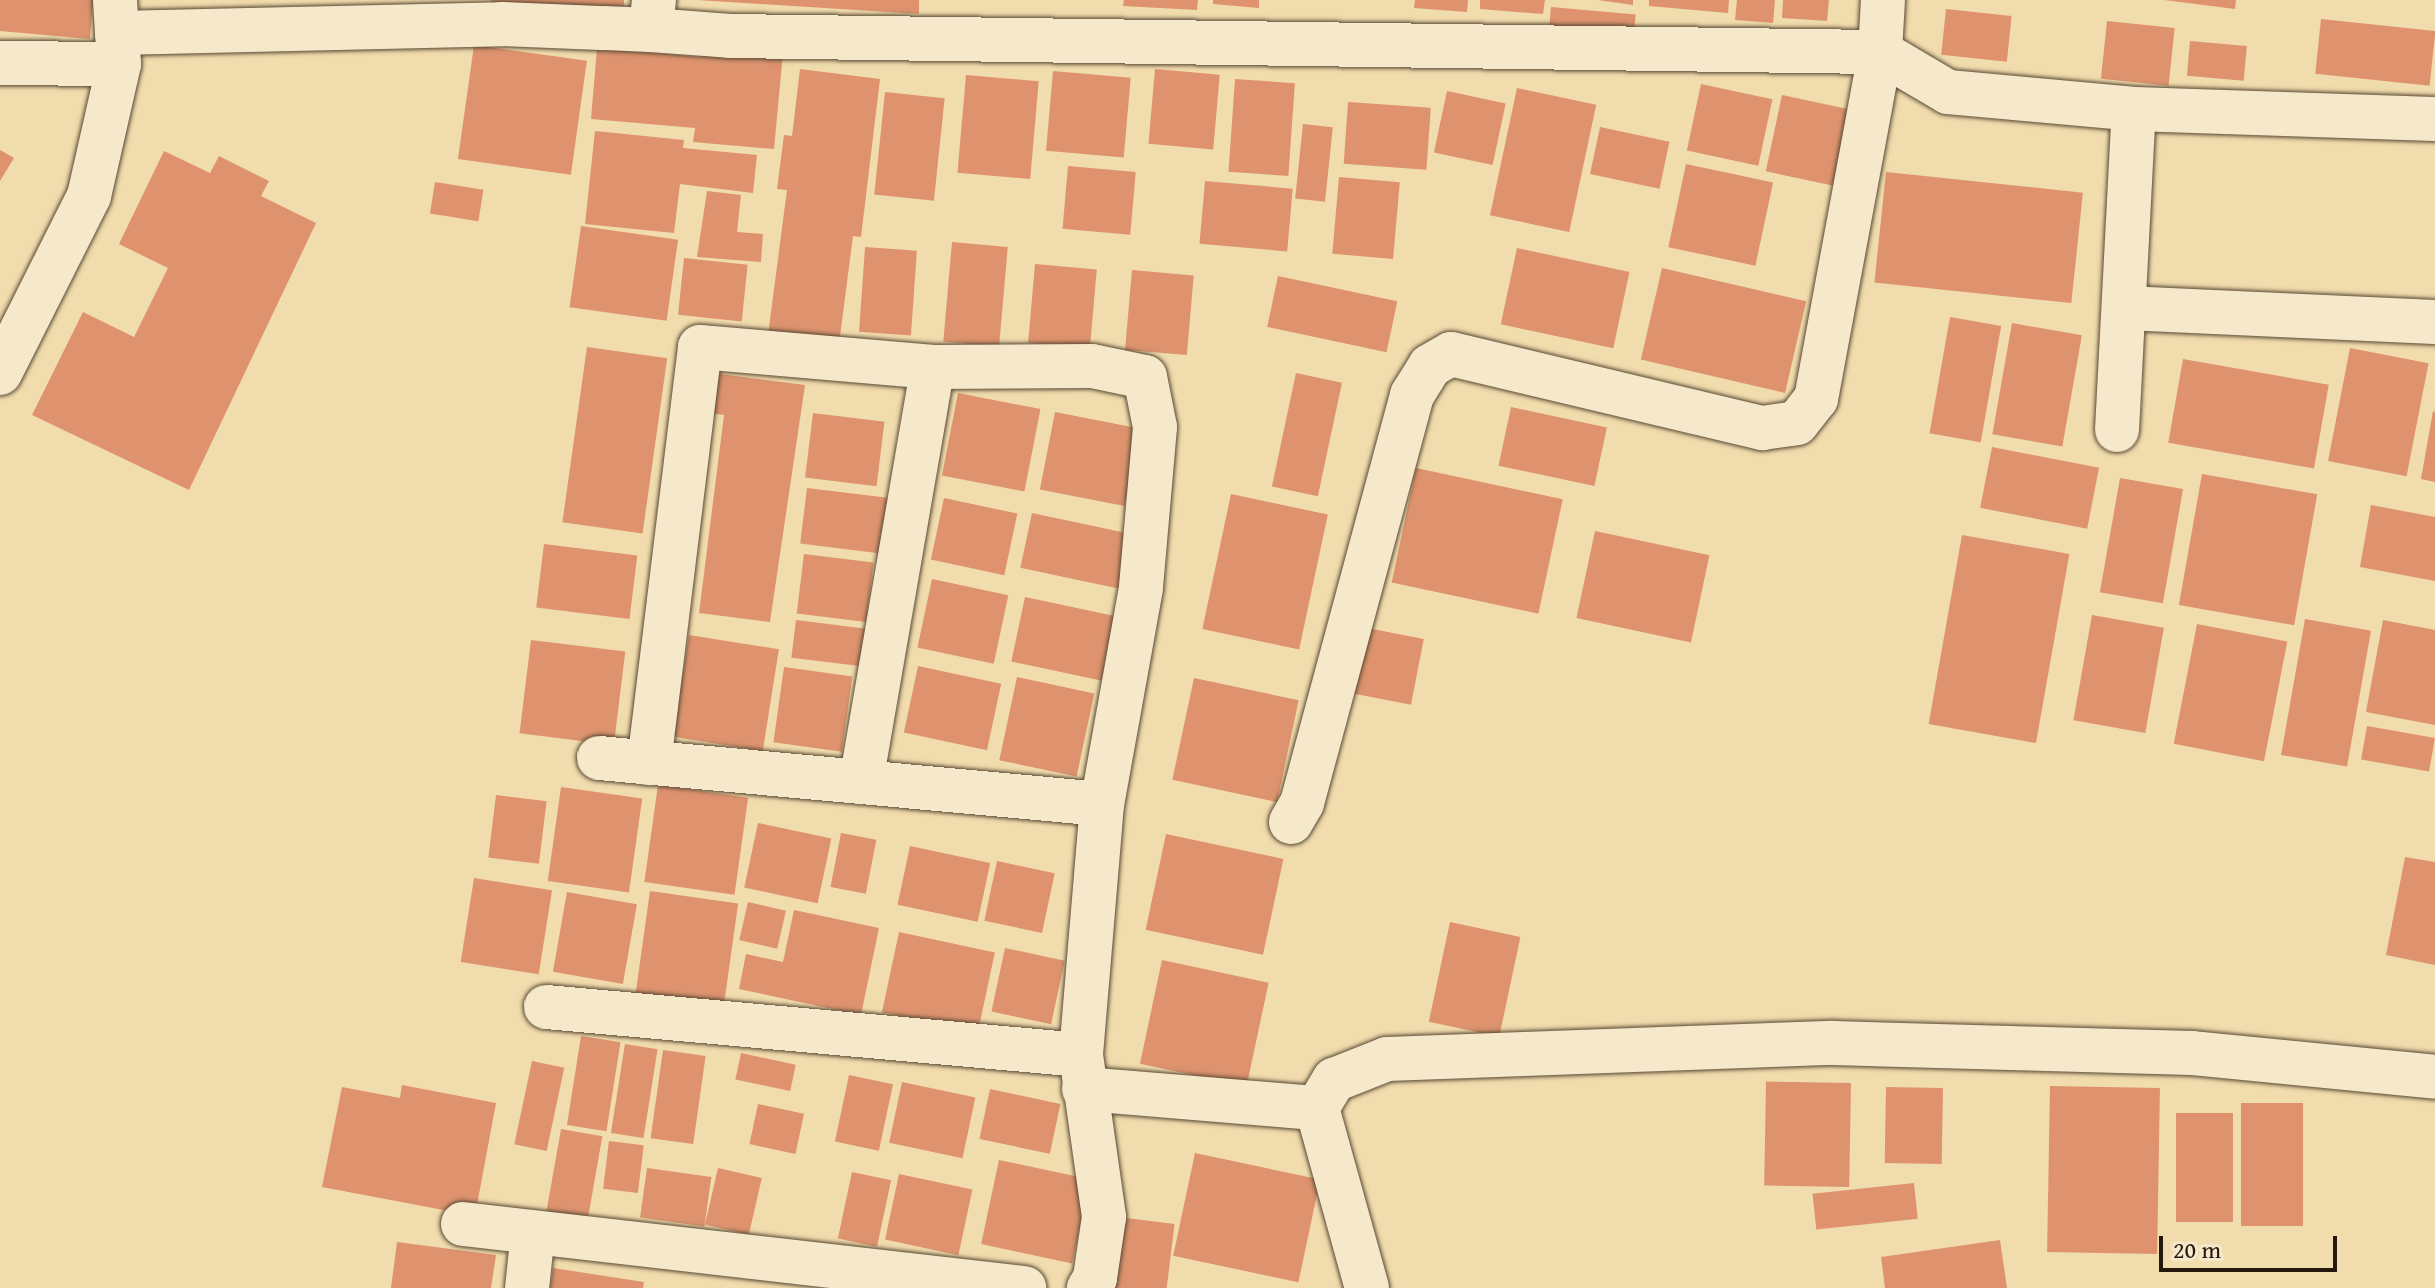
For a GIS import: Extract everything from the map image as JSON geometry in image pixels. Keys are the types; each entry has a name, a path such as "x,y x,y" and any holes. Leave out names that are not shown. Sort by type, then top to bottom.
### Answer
{"street":[{"path":"1291,822 1302,803 1412,395 1430,366 1451,354 1762,428 1797,423 1816,399 1880,52 1883,0"},
{"path":"0,63 117,32 502,24 653,15 730,36 1880,52 1948,92 2134,109 2435,119"},
{"path":"0,373 89,196 117,32"},
{"path":"2117,430 2134,109"},
{"path":"2125,308 2435,322"},
{"path":"649,763 700,347 933,367 1092,366 1145,377 1155,427 1141,588 1102,804 1082,1072 1104,1217 1095,1278 1089,1288"},
{"path":"861,782 933,367"},
{"path":"599,758 1102,804"},
{"path":"546,1007 1082,1072 1317,1108"},
{"path":"1367,1288 1317,1108 1334,1080 1387,1059 1833,1043 2192,1053 2435,1077"},
{"path":"463,1224 533,1232 774,1273 1017,1287"},
{"path":"527,1288 533,1232"}],"building":[{"path":"0,0 93,0 90,39 0,31"},
{"path":"491,0 624,0 623,23 490,13"},
{"path":"697,0 919,0 919,14"},
{"path":"1124,0 1198,0 1197,10 1123,6"},
{"path":"1213,0 1259,0 1259,8 1213,4"},
{"path":"1415,0 1468,0 1467,12 1414,8"},
{"path":"1480,0 1545,0 1543,14 1480,9"},
{"path":"1598,0 1633,0 1633,5"},
{"path":"1649,0 1729,0 1728,13 1649,6"},
{"path":"1737,0 1775,0 1773,23 1735,20"},
{"path":"1783,0 1829,0 1827,21 1782,18"},
{"path":"2164,0 2236,0 2235,9"},
{"path":"1551,7 1636,14 1633,39 1549,32"},
{"path":"1946,9 2012,16 2007,62 1941,55"},
{"path":"2321,19 2435,31 2430,86 2315,74"},
{"path":"2107,21 2175,28 2169,86 2101,79"},
{"path":"2190,41 2247,46 2244,81 2187,76"},
{"path":"474,45 587,61 571,175 458,159"},
{"path":"701,46 783,53 774,149 693,142 695,128 591,119 597,48 701,57"},
{"path":"800,69 880,79 861,237 853,236 839,344 768,335 787,190 777,189 784,135 792,136"},
{"path":"1155,69 1220,75 1213,149 1148,144"},
{"path":"1053,71 1131,78 1124,157 1046,151"},
{"path":"966,75 1039,81 1030,179 957,173"},
{"path":"1235,79 1295,83 1288,176 1229,172"},
{"path":"1701,84 1772,99 1758,166 1687,151"},
{"path":"1517,88 1596,105 1569,232 1490,215"},
{"path":"1447,91 1506,103 1493,165 1434,153"},
{"path":"885,92 945,98 934,201 874,194"},
{"path":"1782,95 1853,110 1837,186 1766,171"},
{"path":"1348,102 1431,108 1426,170 1344,164"},
{"path":"1303,124 1333,127 1325,202 1295,199"},
{"path":"1600,127 1669,142 1659,189 1590,174"},
{"path":"595,131 684,140 683,148 757,155 753,193 680,184 674,233 585,224"},
{"path":"0,150 14,158 0,181"},
{"path":"164,151 210,173 219,156 269,181 261,196 316,223 189,490 32,415 83,312 134,337 168,268 119,244"},
{"path":"1686,164 1773,183 1755,266 1668,247"},
{"path":"1068,166 1136,172 1130,235 1063,229"},
{"path":"1886,172 2083,193 2071,303 1874,282"},
{"path":"1339,177 1400,182 1393,259 1332,254"},
{"path":"1205,181 1293,189 1287,251 1200,244"},
{"path":"435,182 483,190 478,221 430,214"},
{"path":"707,191 741,195 737,232 763,234 761,262 697,257"},
{"path":"581,226 678,240 667,321 570,307"},
{"path":"952,242 1008,247 999,347 943,342"},
{"path":"865,247 917,251 911,335 859,332"},
{"path":"1517,248 1629,272 1613,348 1501,324"},
{"path":"684,258 748,265 742,321 678,315"},
{"path":"1035,264 1097,269 1090,348 1028,343"},
{"path":"1662,268 1806,301 1785,393 1641,360"},
{"path":"1132,270 1194,275 1187,355 1125,350"},
{"path":"1278,276 1397,301 1387,352 1267,327"},
{"path":"1950,317 2001,326 1981,442 1930,433"},
{"path":"2012,323 2082,335 2062,447 1992,434"},
{"path":"587,347 667,358 643,534 562,522"},
{"path":"2350,348 2429,363 2407,476 2328,461"},
{"path":"2183,359 2329,385 2314,468 2168,443"},
{"path":"713,373 805,385 770,622 699,613 724,415 708,413"},
{"path":"1296,373 1342,383 1318,496 1272,486"},
{"path":"958,393 1040,409 1024,491 942,475"},
{"path":"1511,407 1607,427 1594,486 1499,466"},
{"path":"1055,412 1139,428 1124,506 1040,490"},
{"path":"2435,412 2435,482 2421,479"},
{"path":"813,413 884,422 877,486 805,478"},
{"path":"1992,447 2099,468 2087,529 1980,508"},
{"path":"1416,468 1563,499 1538,614 1392,582"},
{"path":"2202,474 2317,494 2294,625 2179,605"},
{"path":"2120,478 2183,489 2163,603 2100,592"},
{"path":"807,488 887,498 881,553 800,544"},
{"path":"1231,494 1328,515 1299,650 1202,629"},
{"path":"944,498 1017,514 1004,575 931,560"},
{"path":"2371,505 2435,517 2435,581 2360,567"},
{"path":"1032,513 1130,534 1118,589 1020,568"},
{"path":"1595,531 1709,555 1691,642 1576,618"},
{"path":"1962,535 2069,554 2036,743 1929,724"},
{"path":"544,544 637,555 629,619 536,608"},
{"path":"804,554 873,563 866,622 797,614"},
{"path":"932,579 1008,595 994,664 917,647"},
{"path":"1025,597 1117,617 1103,681 1011,662"},
{"path":"2092,615 2164,628 2145,733 2073,720"},
{"path":"2305,619 2371,631 2347,767 2281,755"},
{"path":"796,620 872,629 868,667 791,658"},
{"path":"2383,620 2435,630 2435,725 2366,712"},
{"path":"2197,624 2287,642 2264,761 2174,744"},
{"path":"1357,626 1424,639 1411,705 1344,692"},
{"path":"689,635 779,649 763,751 673,737"},
{"path":"531,640 625,652 614,745 520,733"},
{"path":"918,666 1001,684 987,750 904,733"},
{"path":"784,667 852,677 842,752 773,742"},
{"path":"1017,677 1094,693 1077,777 999,760"},
{"path":"1194,678 1299,700 1277,802 1172,780"},
{"path":"2367,726 2435,738 2429,771 2361,759"},
{"path":"658,785 748,798 734,895 644,882"},
{"path":"561,787 642,798 629,892 548,881"},
{"path":"496,795 547,801 539,864 488,858"},
{"path":"758,823 831,839 818,903 744,888"},
{"path":"841,833 876,840 866,894 831,887"},
{"path":"1166,834 1283,859 1263,955 1146,930"},
{"path":"910,846 990,863 978,922 898,905"},
{"path":"2405,857 2435,862 2435,965 2386,955"},
{"path":"997,861 1055,873 1042,933 984,921"},
{"path":"474,878 552,890 539,974 461,962"},
{"path":"650,891 738,903 724,1005 636,993"},
{"path":"567,892 637,904 623,984 553,972"},
{"path":"748,902 786,911 777,949 739,940"},
{"path":"794,910 879,928 861,1015 739,989 746,954 783,962"},
{"path":"1450,922 1520,937 1499,1037 1429,1022"},
{"path":"899,932 995,952 978,1033 882,1012"},
{"path":"1005,948 1065,961 1051,1024 991,1012"},
{"path":"1162,960 1269,983 1247,1086 1140,1064"},
{"path":"581,1036 621,1042 606,1131 567,1125"},
{"path":"625,1044 658,1049 644,1138 611,1133"},
{"path":"663,1050 706,1056 693,1144 651,1138"},
{"path":"741,1053 796,1065 790,1091 735,1079"},
{"path":"532,1061 564,1068 547,1151 514,1144"},
{"path":"849,1075 893,1084 879,1151 835,1142"},
{"path":"902,1082 975,1098 962,1158 889,1143"},
{"path":"1766,1082 1851,1083 1849,1187 1764,1186"},
{"path":"402,1085 496,1103 475,1216 322,1187 342,1087 400,1098"},
{"path":"2050,1086 2160,1088 2157,1254 2047,1252"},
{"path":"1886,1087 1943,1088 1942,1164 1885,1163"},
{"path":"990,1089 1060,1104 1050,1154 979,1139"},
{"path":"2241,1103 2303,1103 2303,1226 2241,1226"},
{"path":"758,1104 804,1114 795,1154 749,1144"},
{"path":"2176,1113 2233,1113 2233,1222 2176,1222"},
{"path":"561,1129 602,1136 587,1224 546,1217"},
{"path":"609,1141 644,1145 638,1193 603,1189"},
{"path":"1195,1153 1320,1180 1298,1282 1173,1256"},
{"path":"999,1160 1090,1179 1072,1263 981,1244"},
{"path":"647,1168 711,1177 704,1227 640,1218"},
{"path":"718,1168 762,1178 749,1235 705,1225"},
{"path":"852,1172 891,1180 877,1247 838,1239"},
{"path":"899,1174 972,1190 958,1255 885,1240"},
{"path":"1914,1183 1918,1219 1816,1229 1813,1194"},
{"path":"1118,1217 1175,1224 1167,1288 1109,1287"},
{"path":"2000,1240 2007,1288 1885,1288 1881,1257"},
{"path":"397,1242 496,1255 491,1288 391,1288"},
{"path":"553,1268 644,1282 643,1288 550,1288"}]}
